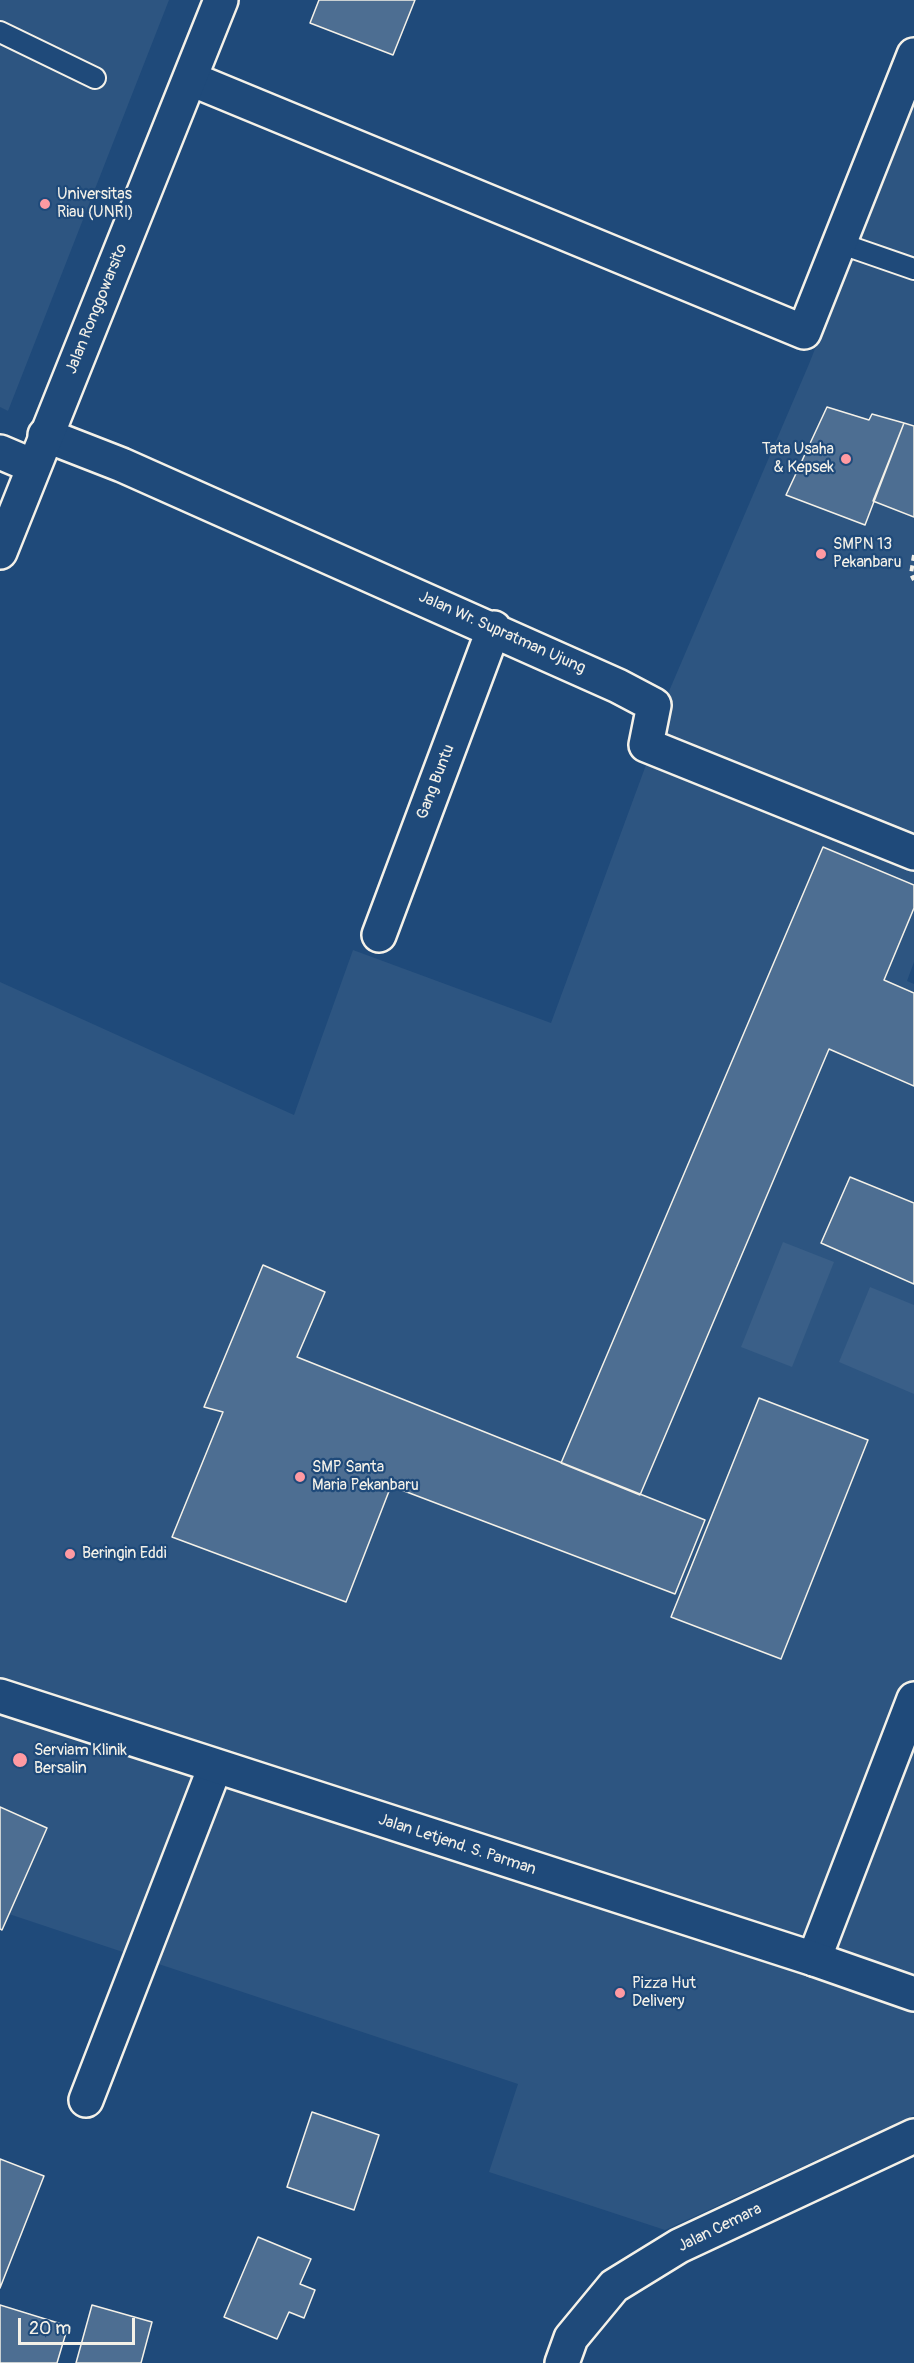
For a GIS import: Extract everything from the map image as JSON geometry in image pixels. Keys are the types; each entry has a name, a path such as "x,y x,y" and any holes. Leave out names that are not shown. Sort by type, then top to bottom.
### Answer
{"street":[{"name":"Jalan Ronggowarsito","path":"0,552 7,514 33,466 221,0"},
{"path":"191,79 804,332 914,55"},
{"name":"Jalan Wr. Supratman Ujung","path":"45,435 122,465 494,628 654,705 646,745 914,853"},
{"path":"0,452 33,466"},
{"name":"Gang Buntu","path":"378,935 494,628"},
{"name":"Jalan Letjend. S. Parman","path":"0,1696 814,1959 914,1994"},
{"path":"814,1959 914,1698"},
{"path":"86,2100 215,1767"},
{"name":"Jalan Cemara","path":"562,2363 571,2338 614,2286 679,2246 914,2136"}],"lane":[{"path":"0,32 95,78"},
{"path":"839,243 914,269"}],"path":[{"path":"914,555 911,574 914,580"}],"shaded area":[{"name":"Universitas Riau (UNRI)","path":"0,0 169,0 8,411 0,407"},
{"name":"SMPN 13 Pekanbaru","path":"914,99 914,836 646,745 809,364"},
{"path":"650,754 914,863 914,962 907,981 914,984 914,2115 665,2230 489,2172 518,2084 0,1911 0,982 294,1115 353,950 551,1023"},
{"path":"783,1242 834,1262 792,1367 741,1347"},
{"path":"870,1287 914,1305 914,1394 839,1362"}],"building":[{"path":"319,0 415,0 393,55 310,23"},
{"name":"Tata Usaha & Kepsek","path":"827,407 869,420 872,414 904,423 865,525 786,495"},
{"path":"904,423 914,426 914,517 873,501"},
{"path":"823,847 914,885 914,908 884,980 914,993 914,1086 829,1049 640,1495 561,1463"},
{"path":"850,1177 914,1203 914,1284 821,1243"},
{"path":"263,1265 325,1292 297,1357 705,1520 675,1594 391,1486 346,1602 172,1537 223,1412 204,1407"},
{"path":"759,1398 868,1440 781,1659 671,1617"},
{"path":"0,1807 47,1828 2,1930 0,1929"},
{"path":"312,2112 379,2135 354,2210 287,2187"},
{"path":"0,2159 44,2176 0,2288"},
{"path":"258,2237 311,2259 300,2284 315,2290 304,2318 289,2312 277,2339 224,2317"},
{"path":"0,2305 68,2326 57,2363 0,2363"},
{"path":"92,2305 152,2322 141,2363 76,2363"}],"place":[{"name":"Universitas Riau (UNRI)","path":"45,204"},
{"name":"Tata Usaha & Kepsek","path":"846,459"},
{"name":"SMPN 13 Pekanbaru","path":"821,554"},
{"name":"SMP Santa Maria Pekanbaru","path":"300,1477"},
{"name":"Beringin Eddi","path":"70,1554"},
{"name":"Serviam Klinik Bersalin","path":"20,1760"},
{"name":"Pizza Hut Delivery","path":"620,1993"}]}
